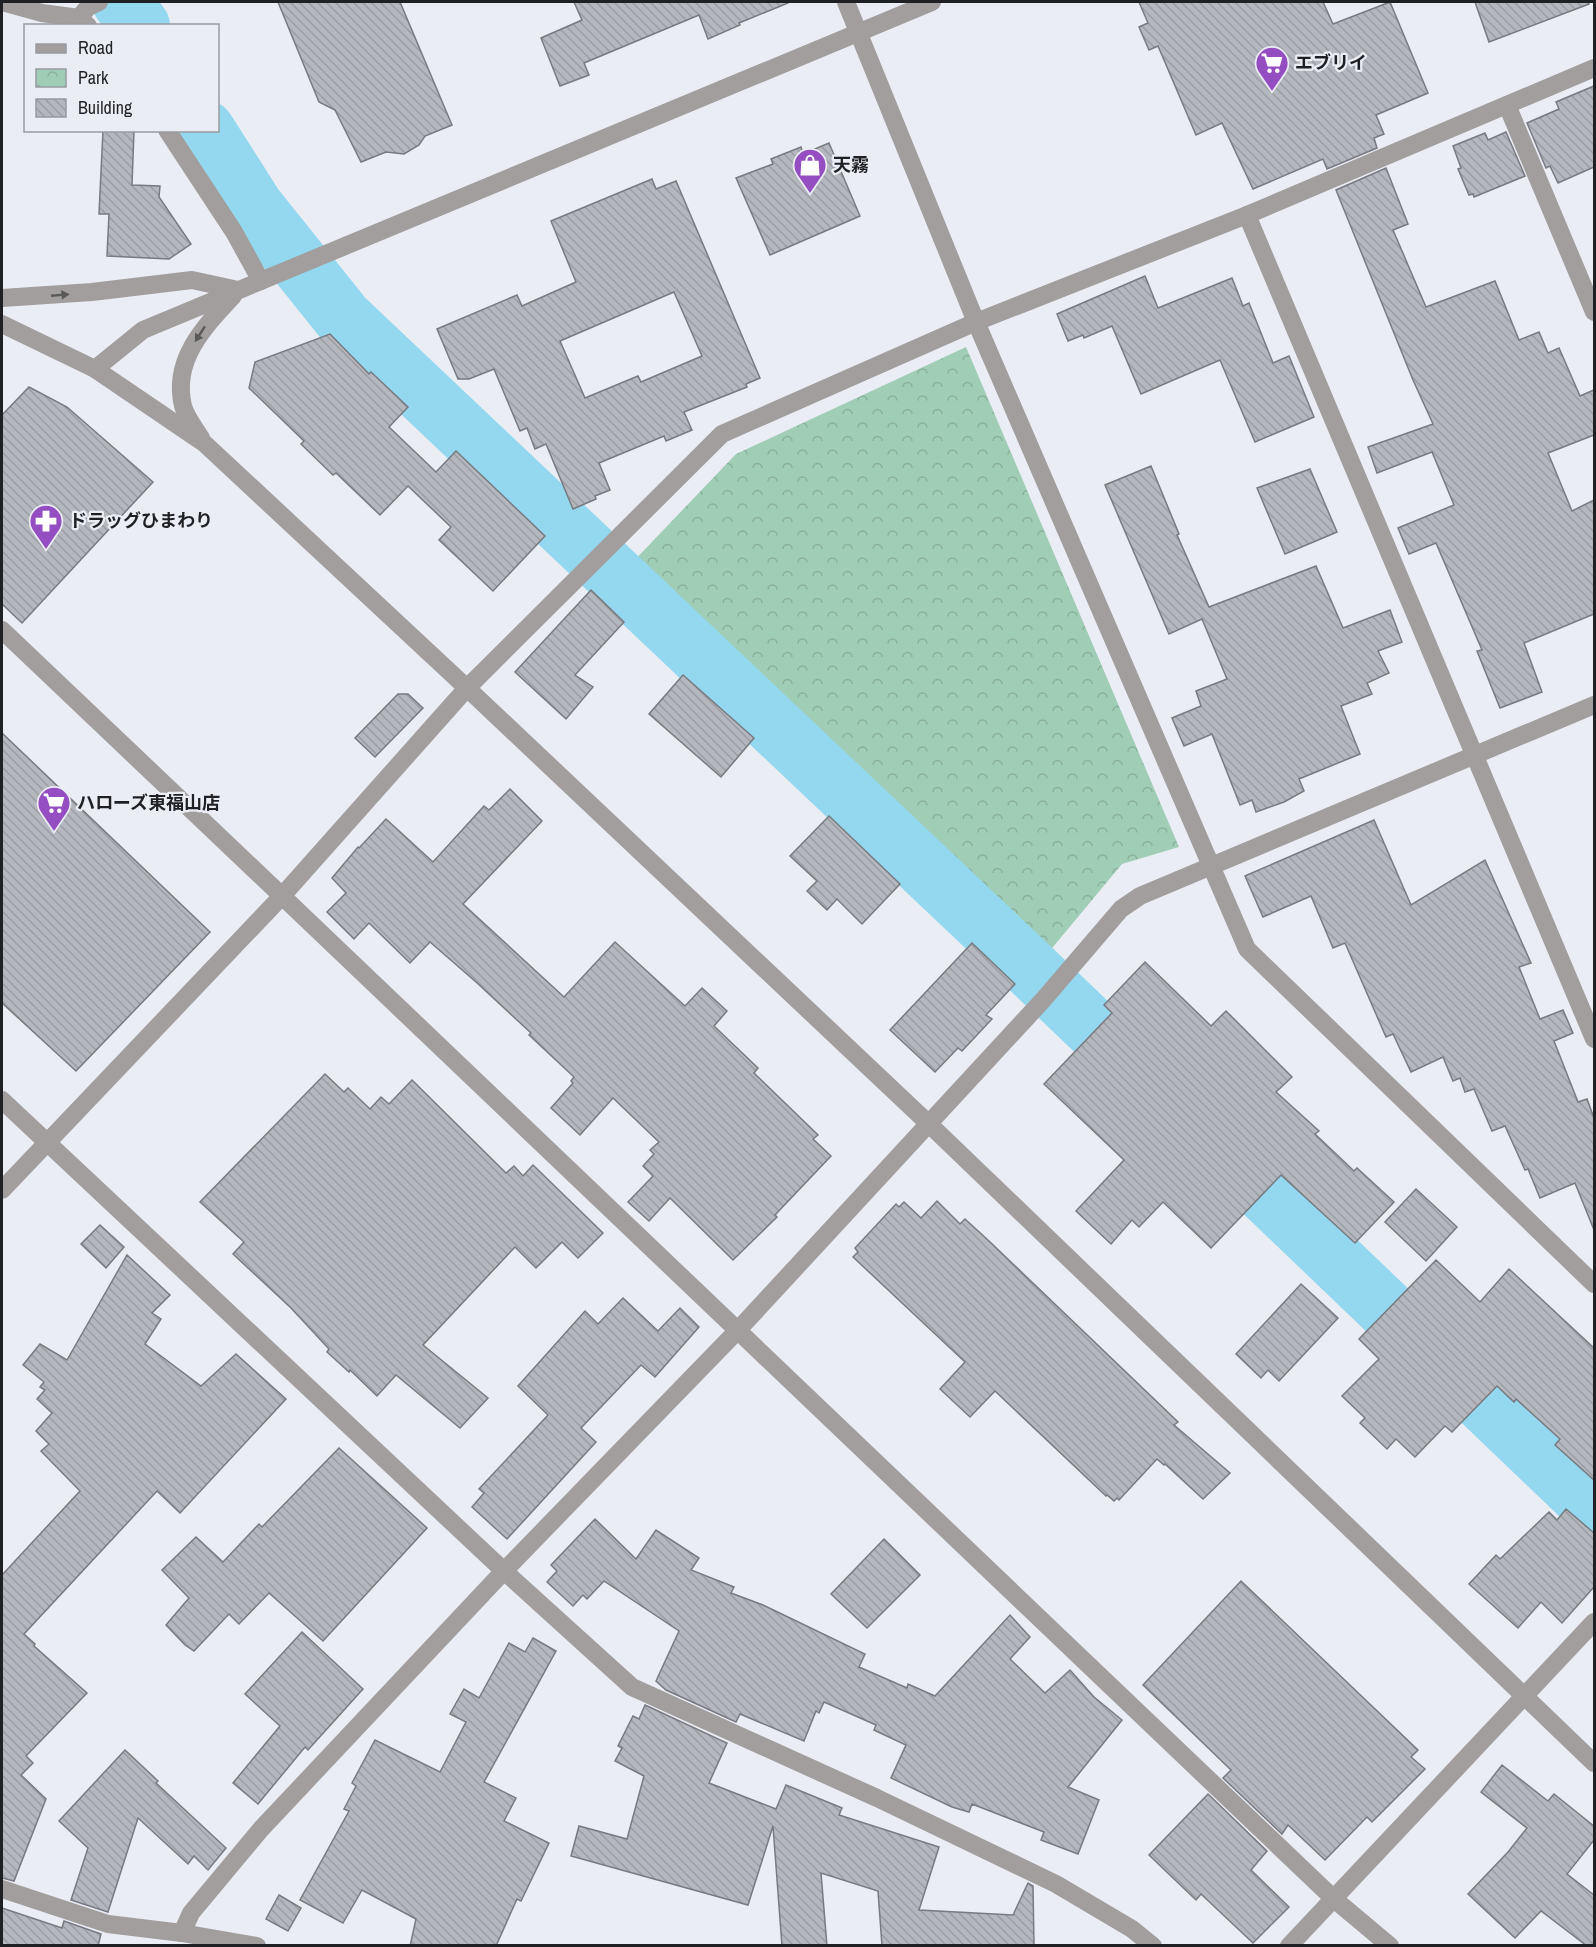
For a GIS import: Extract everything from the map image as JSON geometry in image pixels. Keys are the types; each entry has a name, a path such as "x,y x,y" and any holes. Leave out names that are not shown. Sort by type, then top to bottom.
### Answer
{"street":[{"path":"2,2 83,22 88,7 99,2"},
{"path":"846,2 976,322 1247,949 1594,1282"},
{"path":"95,369 143,330 932,2"},
{"path":"2,1190 282,896 467,688 722,434 976,322 1247,215 1594,68"},
{"path":"1507,105 1594,312"},
{"path":"168,132 234,232 261,281"},
{"path":"1247,215 1594,1039"},
{"path":"2,298 92,292 192,280 238,290"},
{"path":"204,443 184,408 180,381 195,342 207,324 238,290"},
{"path":"2,324 95,369 204,443 928,1124 1594,1763"},
{"path":"2,630 1335,1899 1390,1946"},
{"path":"182,1933 191,1913 261,1829 504,1571 738,1330 1043,1000 1121,909 1140,896 1594,705"},
{"path":"2,1100 504,1571 632,1687 877,1798 1056,1884 1132,1929 1153,1946"},
{"path":"1289,1946 1594,1622"},
{"path":"2,1889 108,1924 182,1933 256,1946"}],"green space":[{"path":"966,347 1179,847 1122,864 1043,959 629,566 736,454"}],"building":[{"path":"278,2 400,2 452,125 425,136 419,145 404,154 386,152 361,162 335,110 319,102"},
{"path":"574,2 788,3 739,23 740,25 708,39 699,15 584,63 589,75 560,86 541,38 582,20"},
{"name":"エブリイ","path":"1139,2 1323,2 1333,24 1390,2 1428,93 1376,115 1384,134 1374,138 1377,148 1327,169 1323,159 1253,189 1222,123 1196,135 1158,46 1149,50 1139,27 1148,23"},
{"path":"1475,2 1588,2 1589,4 1489,42"},
{"path":"1594,86 1594,167 1558,183 1550,166 1546,168 1527,123 1559,109 1556,102"},
{"path":"103,132 134,132 132,185 160,186 159,197 191,244 169,259 107,256 109,214 99,214"},
{"path":"1506,132 1525,176 1474,197 1473,194 1469,195 1458,169 1461,168 1453,146 1485,133 1488,140"},
{"name":"天霧","path":"829,143 860,216 770,255 736,178 773,164 771,159 801,147 803,154"},
{"path":"1386,168 1408,224 1393,230 1426,307 1495,281 1519,340 1539,332 1548,353 1559,348 1580,396 1594,390 1594,435 1548,453 1572,511 1594,500 1594,614 1524,643 1542,692 1500,708 1477,651 1482,650 1436,543 1409,554 1398,528 1454,505 1432,452 1377,473 1368,447 1433,424 1336,190"},
{"path":"652,179 656,189 676,181 760,378 746,384 747,387 684,412 692,430 666,441 664,436 599,463 610,490 573,509 546,444 535,449 527,428 520,431 494,369 469,379 458,379 437,329 517,295 522,306 576,282 551,221","holes":["674,292 702,356 641,382 638,376 585,398 560,341"]},
{"path":"1145,276 1158,308 1232,278 1243,306 1249,303 1273,363 1289,356 1314,417 1255,442 1220,360 1141,394 1112,326 1084,338 1083,335 1068,341 1057,314"},
{"path":"330,334 369,374 371,372 408,407 389,427 436,472 456,451 545,536 493,591 439,540 451,527 408,486 380,515 336,473 333,475 301,444 304,441 249,388 255,362"},
{"name":"ドラッグひまわり","path":"29,387 67,407 153,482 22,623 2,604 2,415"},
{"path":"1151,466 1179,534 1177,535 1209,607 1316,566 1343,628 1390,610 1402,642 1378,651 1389,673 1367,683 1372,694 1341,706 1360,754 1299,779 1304,791 1284,802 1256,812 1252,800 1240,805 1212,734 1184,746 1172,718 1201,706 1196,691 1227,679 1202,619 1169,634 1105,485"},
{"path":"1310,469 1337,532 1285,554 1257,488"},
{"path":"591,590 624,622 575,675 593,687 566,719 515,672"},
{"path":"683,675 754,738 721,777 649,714"},
{"path":"398,694 408,694 423,708 375,757 355,738"},
{"name":"ハローズ東福山店","path":"2,733 210,932 76,1071 2,1003"},
{"path":"510,789 542,821 463,904 564,997 615,942 685,1006 702,988 727,1011 714,1026 758,1068 754,1073 818,1135 813,1139 831,1156 775,1215 777,1217 733,1260 670,1198 649,1221 628,1202 653,1176 643,1166 654,1154 650,1150 659,1142 613,1098 580,1135 551,1108 573,1083 571,1081 574,1077 476,982 430,942 410,963 369,923 354,939 327,912 346,893 332,878 386,819 433,862 484,806 489,810"},
{"path":"829,816 900,884 862,924 837,899 827,910 807,891 817,881 790,856"},
{"path":"1374,820 1411,905 1485,860 1531,963 1519,967 1540,1019 1563,1010 1573,1033 1554,1041 1578,1102 1587,1099 1594,1118 1594,1230 1575,1183 1540,1198 1528,1169 1525,1170 1505,1126 1492,1131 1474,1089 1465,1092 1460,1078 1453,1081 1443,1057 1411,1072 1393,1034 1386,1037 1345,943 1333,948 1311,896 1263,917 1245,876"},
{"path":"972,943 1015,984 986,1015 992,1019 962,1051 958,1048 935,1072 890,1030"},
{"path":"1145,962 1211,1026 1226,1011 1292,1077 1276,1092 1319,1131 1315,1134 1354,1171 1357,1168 1394,1202 1355,1243 1281,1175 1211,1248 1163,1202 1139,1227 1132,1220 1111,1244 1076,1211 1124,1160 1044,1084 1112,1013 1104,1005"},
{"path":"325,1074 344,1092 348,1088 370,1109 381,1097 389,1104 412,1080 506,1173 514,1166 523,1176 533,1165 603,1233 578,1258 562,1242 536,1268 515,1247 423,1345 488,1398 460,1428 396,1375 377,1396 350,1370 349,1372 327,1352 329,1349 291,1308 233,1254 244,1242 200,1202"},
{"path":"1416,1189 1457,1227 1426,1261 1385,1222"},
{"path":"937,1201 960,1224 965,1219 989,1241 1178,1422 1174,1425 1230,1473 1203,1499 1157,1459 1119,1500 1117,1498 1114,1501 995,1391 970,1417 940,1389 965,1362 853,1257 858,1252 855,1248 896,1204 899,1207 904,1202 921,1218"},
{"path":"100,1225 124,1247 106,1268 81,1244"},
{"path":"127,1255 170,1295 152,1313 161,1319 145,1344 201,1386 236,1354 286,1399 180,1513 157,1491 24,1634 35,1644 34,1646 87,1693 26,1756 33,1763 21,1775 46,1799 14,1881 2,1878 2,1575 80,1491 41,1451 49,1444 36,1431 52,1413 37,1399 45,1390 40,1387 44,1382 23,1365 40,1344 67,1360"},
{"path":"1436,1260 1480,1302 1509,1269 1594,1348 1594,1480 1555,1445 1560,1439 1516,1399 1514,1402 1497,1386 1452,1432 1445,1426 1415,1457 1396,1439 1387,1449 1360,1423 1365,1418 1342,1396 1379,1359 1359,1339"},
{"path":"1301,1284 1338,1318 1279,1381 1268,1370 1261,1378 1236,1354"},
{"path":"623,1298 658,1331 680,1308 699,1327 655,1377 641,1365 581,1428 596,1442 507,1539 472,1507 484,1493 479,1489 548,1415 518,1386 585,1311 598,1324"},
{"path":"339,1448 427,1528 323,1641 269,1593 239,1624 229,1614 194,1651 185,1645 166,1625 189,1598 162,1570 196,1537 223,1562 259,1524 262,1527"},
{"path":"1566,1509 1594,1533 1594,1587 1562,1623 1541,1602 1518,1628 1469,1584 1496,1555 1500,1559 1549,1512 1557,1520"},
{"path":"595,1519 636,1559 656,1530 699,1558 691,1570 734,1587 731,1593 763,1605 865,1654 859,1667 907,1688 908,1684 935,1696 1010,1615 1030,1637 1010,1659 1045,1693 1070,1670 1094,1697 1122,1720 1068,1787 1099,1800 1078,1854 1041,1840 1044,1832 972,1804 969,1812 952,1807 891,1778 906,1745 874,1730 876,1725 824,1702 819,1713 816,1711 804,1741 740,1714 736,1722 666,1690 656,1681 679,1631 604,1581 587,1599 583,1595 573,1606 547,1582 557,1571 551,1565"},
{"path":"884,1539 920,1575 867,1628 831,1594"},
{"path":"1241,1581 1418,1750 1411,1757 1425,1769 1372,1822 1367,1817 1325,1860 1288,1825 1282,1834 1223,1778 1231,1770 1143,1685"},
{"path":"302,1632 363,1689 308,1750 305,1747 258,1804 233,1783 280,1726 245,1694"},
{"path":"533,1638 556,1651 484,1782 516,1798 504,1821 549,1843 521,1901 517,1899 496,1946 410,1946 416,1919 362,1890 343,1923 300,1900 349,1811 344,1809 356,1786 352,1783 375,1740 440,1772 466,1722 450,1714 464,1689 479,1698 509,1643 525,1652"},
{"path":"645,1705 727,1743 709,1783 776,1809 786,1785 842,1808 839,1815 939,1847 919,1910 1013,1915 1028,1883 1033,1886 1034,1946 882,1946 878,1891 821,1873 827,1946 782,1946 773,1826 748,1905 571,1856 579,1826 627,1839 644,1776 615,1761 622,1748 618,1746 633,1716 639,1719"},
{"path":"125,1750 158,1781 156,1783 226,1848 208,1870 194,1856 188,1864 138,1818 108,1912 71,1900 88,1848 59,1821"},
{"path":"1502,1765 1548,1801 1554,1794 1594,1826 1594,1840 1567,1874 1594,1895 1594,1946 1587,1946 1541,1911 1515,1938 1468,1894 1508,1852 1527,1828 1481,1792"},
{"path":"1208,1794 1267,1851 1251,1870 1289,1907 1253,1943 1201,1894 1196,1900 1149,1855"},
{"path":"279,1895 301,1908 288,1931 266,1919"},
{"path":"2,1908 62,1928 64,1921 101,1934 98,1946 2,1946"}],"waterway":[{"path":"122,2 138,24"},
{"path":"206,132 254,207 343,318 1030,968 1594,1508"}],"place":[{"name":"エブリイ","path":"1272,92"},
{"name":"天霧","path":"810,194"},
{"name":"ドラッグひまわり","path":"46,550"},
{"name":"ハローズ東福山店","path":"54,832"}]}
